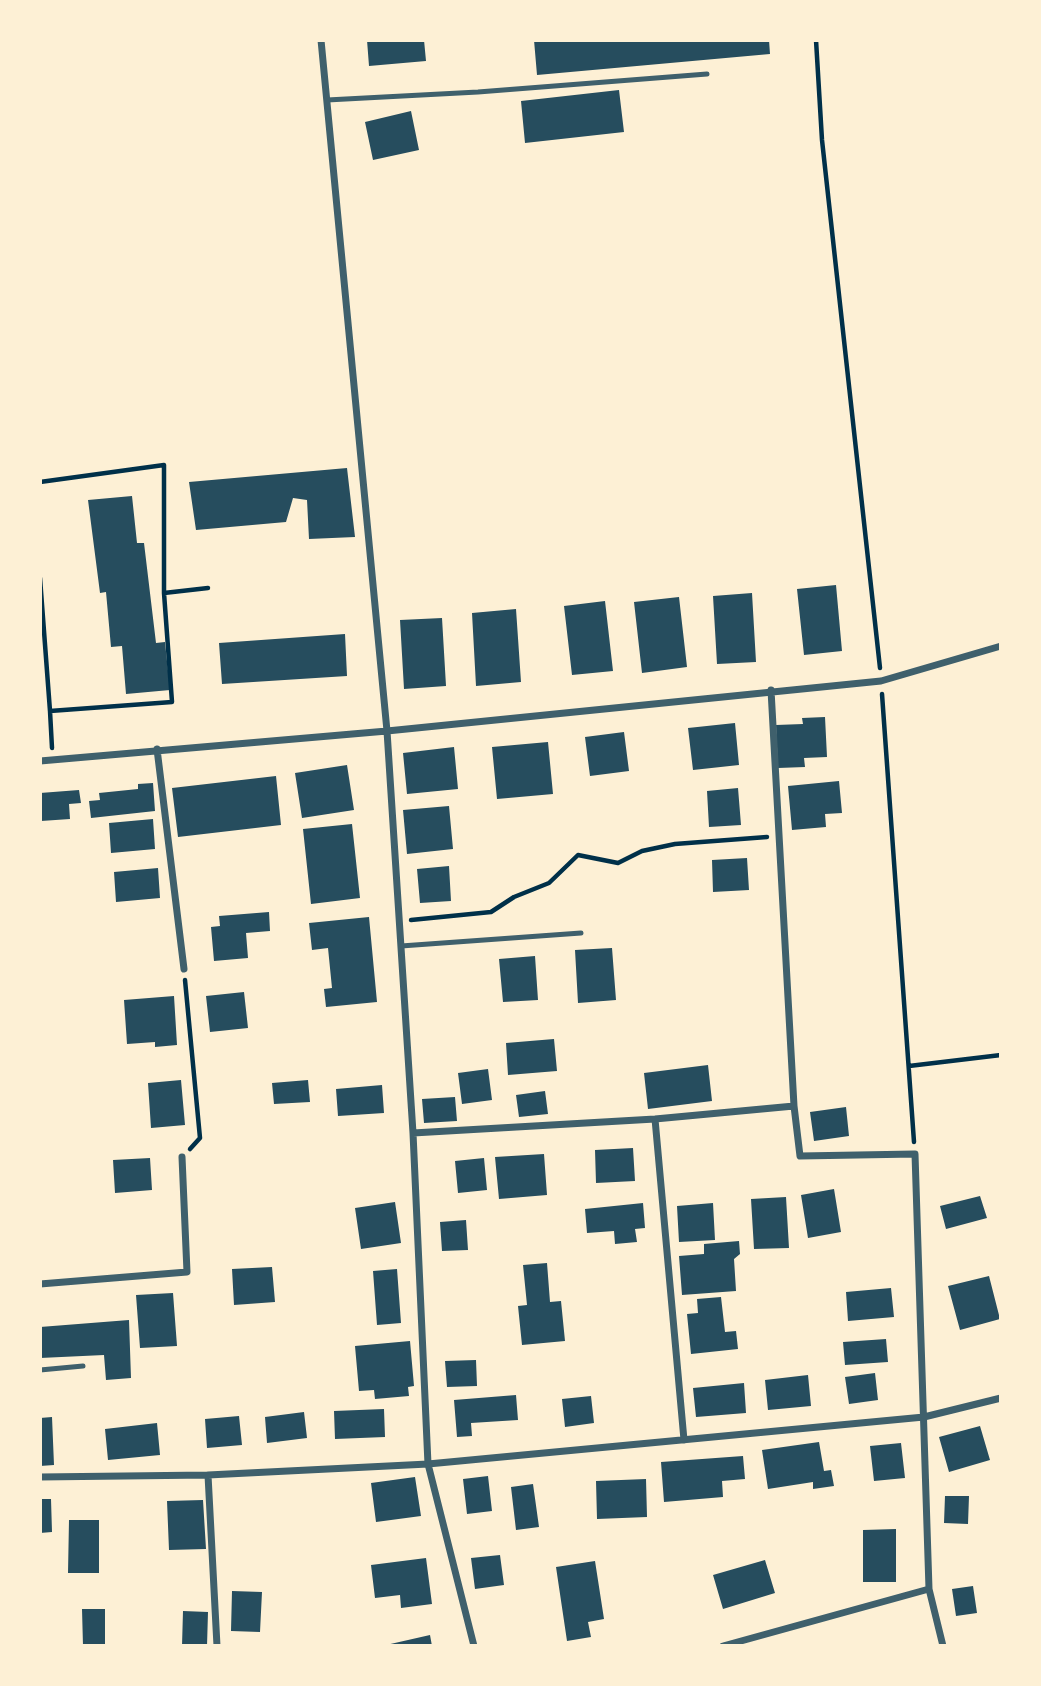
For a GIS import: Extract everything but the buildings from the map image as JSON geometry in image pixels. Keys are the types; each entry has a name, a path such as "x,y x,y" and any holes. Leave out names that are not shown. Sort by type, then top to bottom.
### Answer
{"street":[{"path":"321,40 387,732 413,1133 428,1465 474,1646"},
{"path":"40,761 157,749 387,732 771,690 881,681 1001,646"},
{"path":"771,690 794,1106 800,1156 915,1154 929,1590 943,1646"},
{"path":"157,749 184,969"},
{"path":"413,1133 655,1119 794,1106"},
{"path":"655,1119 684,1440"},
{"path":"40,1284 187,1272 181,1157"},
{"path":"40,1477 208,1475 428,1465 924,1417 1001,1398"},
{"path":"208,1475 217,1646"},
{"path":"723,1646 929,1590"}],"lane":[{"path":"327,100 478,92 707,74"},
{"path":"401,946 581,933"},
{"path":"40,1370 83,1366"}],"path":[{"path":"816,40 822,140 881,681 915,1154"},
{"path":"40,482 164,465 164,593 172,702 50,711"},
{"path":"40,578 53,760"},
{"path":"164,593 208,588"},
{"path":"399,921 491,912 514,897 548,883 578,855 618,863 642,851 675,844 779,836"},
{"path":"181,1157 200,1138 184,969"},
{"path":"909,1066 1001,1055"}]}
